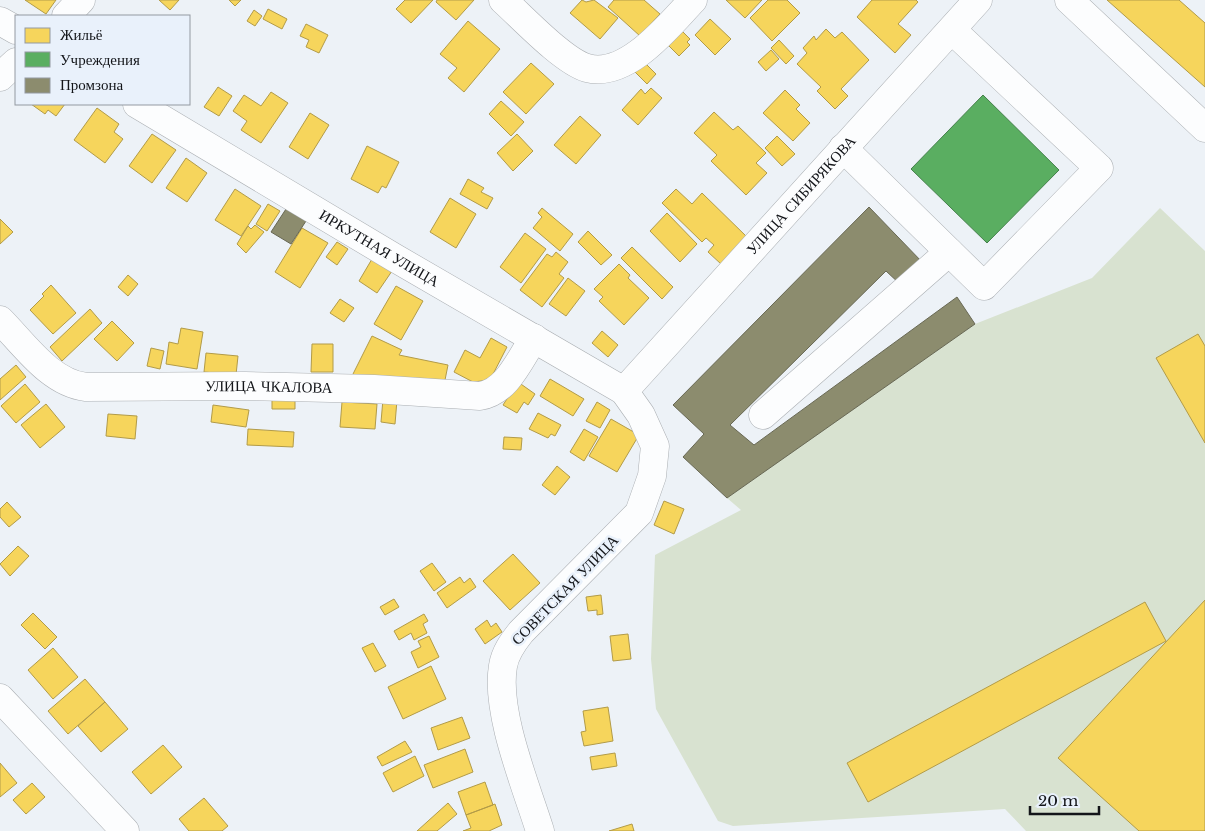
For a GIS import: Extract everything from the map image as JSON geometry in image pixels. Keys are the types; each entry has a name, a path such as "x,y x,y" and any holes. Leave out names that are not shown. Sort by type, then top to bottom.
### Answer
{"street":[{"path":"67,15 82,0"},
{"path":"503,0 574,61 595,69 618,64 640,52 651,44 693,0"},
{"name":"УЛИЦА СИБИРЯКОВА","path":"624,391 978,0"},
{"path":"1069,0 1205,128"},
{"path":"0,21 15,29"},
{"path":"843,148 984,286 1099,168 952,30"},
{"path":"0,77 15,63"},
{"name":"ИРКУТНАЯ УЛИЦА","path":"139,105 624,391"},
{"path":"763,415 949,252"},
{"name":"УЛИЦА ЧКАЛОВА","path":"0,320 58,377 65,382 86,387 245,386 374,389 480,396 497,391 504,384 534,338"},
{"name":"СОВЕТСКАЯ УЛИЦА","path":"540,831 508,728 504,705 502,666 508,650 521,632 639,512 652,476 655,446 641,415 624,391"},
{"path":"0,698 126,831"}],"green space":[{"path":"1160,208 1205,251 1205,831 1026,831 1005,809 733,826 718,821 656,709 651,659 655,555 741,510 727,498 975,324 1092,278"}],"building: Жильё":[{"path":"25,0 56,0 46,14"},
{"path":"159,0 179,0 170,10"},
{"path":"229,0 241,0 235,6"},
{"path":"405,0 433,0 411,23 396,9"},
{"path":"437,0 474,0 456,20 436,2"},
{"path":"582,0 586,2 594,0 618,18 600,39 570,13"},
{"path":"614,0 644,0 660,14 640,36 608,7"},
{"path":"726,0 762,0 745,18"},
{"path":"768,0 787,0 800,13 772,41 750,18"},
{"path":"872,0 916,0 918,2 898,24 911,35 895,53 857,17"},
{"path":"1107,0 1179,0 1205,23 1205,87"},
{"path":"268,9 287,19 282,29 263,19"},
{"path":"254,10 262,16 255,26 247,21"},
{"path":"710,19 731,39 715,55 695,35"},
{"path":"468,21 500,49 464,92 448,78 457,68 440,54"},
{"path":"306,24 328,35 319,53 306,47 309,40 300,36"},
{"path":"680,29 690,39 687,42 690,45 679,56 666,43"},
{"path":"826,29 835,38 842,32 869,60 841,89 848,96 835,109 817,91 821,87 797,64 807,53 803,48 814,36 816,40"},
{"path":"779,40 794,56 786,64 771,48"},
{"path":"771,50 779,59 766,71 758,62"},
{"path":"644,62 656,74 647,84 635,72"},
{"path":"531,63 554,84 526,114 503,92"},
{"path":"218,87 232,96 219,116 204,107"},
{"path":"651,88 662,98 638,125 622,110 641,89 645,94"},
{"path":"785,90 800,105 796,109 810,123 793,141 763,113"},
{"path":"271,92 288,103 261,143 241,130 247,121 233,111 244,95 261,106"},
{"path":"501,101 524,122 511,136 489,114"},
{"path":"32,105 64,105 56,116 48,110 45,114"},
{"path":"97,108 119,124 114,132 123,139 105,163 74,140"},
{"path":"714,112 733,130 738,126 766,153 756,163 767,173 746,195 711,161 717,155 694,133"},
{"path":"310,113 329,125 308,159 289,147"},
{"path":"580,116 601,135 576,164 554,145"},
{"path":"152,134 176,150 152,183 129,166"},
{"path":"517,134 533,151 513,171 497,153"},
{"path":"777,136 795,154 782,166 765,148"},
{"path":"367,146 399,162 386,188 382,186 378,193 351,179"},
{"path":"186,158 207,173 187,202 166,188"},
{"path":"468,179 484,188 481,192 493,198 487,209 460,194"},
{"path":"235,189 261,206 241,236 215,220"},
{"path":"676,189 692,204 702,193 747,237 721,264 708,252 714,245 706,238 702,242 662,203"},
{"path":"450,198 476,214 456,248 430,232"},
{"path":"268,204 280,211 267,231 256,224"},
{"path":"542,208 573,234 560,251 533,228 542,217 538,213"},
{"path":"667,213 697,244 680,262 650,231"},
{"path":"0,219 13,232 0,244"},
{"path":"255,225 264,232 246,253 237,244 248,226 251,229"},
{"path":"302,228 328,243 300,288 275,272"},
{"path":"588,231 612,255 601,265 578,242"},
{"path":"525,233 546,249 521,283 500,267"},
{"path":"337,242 348,249 337,265 326,257"},
{"path":"632,247 673,287 662,299 621,258"},
{"path":"556,252 568,262 559,274 564,278 542,307 520,290 547,254 552,257"},
{"path":"372,259 392,271 377,293 359,281"},
{"path":"619,264 630,275 628,278 649,298 624,325 599,301 603,297 594,289"},
{"path":"128,275 138,284 128,296 118,287"},
{"path":"568,278 585,291 566,316 549,304"},
{"path":"51,285 76,313 53,334 30,310 44,296 42,294"},
{"path":"396,286 423,301 401,340 374,324"},
{"path":"340,299 354,308 344,322 330,313"},
{"path":"90,309 102,323 62,361 50,347"},
{"path":"112,321 134,343 117,361 94,339"},
{"path":"181,328 203,332 197,369 166,364 169,342 178,344"},
{"path":"602,331 618,345 608,357 592,343"},
{"path":"1198,334 1205,346 1205,443 1156,358"},
{"path":"372,336 402,350 399,355 448,365 444,385 351,378"},
{"path":"491,338 507,347 490,380 473,382 454,372 465,350 480,358"},
{"path":"312,344 333,344 333,372 311,372"},
{"path":"151,348 164,351 160,369 147,366"},
{"path":"206,353 238,356 236,375 204,372"},
{"path":"16,365 26,377 0,400 0,379"},
{"path":"550,379 584,399 573,416 540,396"},
{"path":"518,382 535,394 528,405 524,402 517,413 503,405"},
{"path":"25,384 40,402 16,423 1,406"},
{"path":"272,396 295,396 295,409 272,409"},
{"path":"383,399 397,400 395,424 381,422"},
{"path":"342,402 377,404 375,429 340,427"},
{"path":"597,402 610,410 600,428 586,421"},
{"path":"46,404 65,427 40,448 21,425"},
{"path":"213,405 249,410 246,427 211,422"},
{"path":"538,413 561,425 555,436 551,434 548,438 529,429"},
{"path":"108,414 137,416 135,439 106,436"},
{"path":"611,419 639,435 617,472 589,456"},
{"path":"248,429 294,432 293,447 247,445"},
{"path":"584,429 598,437 584,461 570,452"},
{"path":"504,437 522,438 521,450 503,449"},
{"path":"557,466 570,477 555,495 542,485"},
{"path":"664,501 684,509 674,534 654,525"},
{"path":"7,502 21,517 9,527 0,517 0,509"},
{"path":"18,546 29,556 10,576 0,564"},
{"path":"513,554 540,583 510,610 483,581"},
{"path":"432,563 446,582 434,591 420,571"},
{"path":"460,577 464,583 470,578 476,587 447,608 437,593"},
{"path":"601,595 603,614 597,615 597,610 588,611 586,597"},
{"path":"394,599 399,607 385,615 380,607"},
{"path":"1205,600 1205,831 1139,831 1058,758"},
{"path":"1145,602 1166,641 868,802 847,763"},
{"path":"33,613 57,637 45,649 21,625"},
{"path":"424,614 428,621 423,624 427,633 414,640 411,633 399,640 394,631"},
{"path":"487,620 491,627 496,623 502,632 485,644 475,629"},
{"path":"628,634 631,659 613,661 610,636"},
{"path":"429,636 439,657 418,668 411,652 421,647 418,641"},
{"path":"373,643 386,666 375,672 362,648"},
{"path":"53,648 78,677 53,699 28,670"},
{"path":"431,666 446,699 403,719 388,687"},
{"path":"85,679 105,702 68,734 48,711"},
{"path":"105,702 128,729 101,752 78,726"},
{"path":"608,707 613,741 584,746 581,732 586,731 583,711"},
{"path":"462,717 470,738 438,750 431,728"},
{"path":"405,741 412,752 382,766 377,757"},
{"path":"163,745 182,767 151,794 132,772"},
{"path":"465,749 473,772 433,788 424,765"},
{"path":"615,753 617,766 592,770 590,757"},
{"path":"415,756 424,776 393,792 383,773"},
{"path":"0,763 17,783 0,797"},
{"path":"485,782 493,805 466,815 458,792"},
{"path":"32,783 45,797 26,814 13,800"},
{"path":"204,798 228,826 222,831 189,831 179,819"},
{"path":"448,803 457,814 437,831 417,831"},
{"path":"495,804 502,825 489,831 463,831 471,828 466,815"},
{"path":"632,824 634,831 609,831"}],"building: Учреждения":[{"path":"983,95 1059,170 987,243 911,169"}],"building: Промзона":[{"path":"869,207 924,264 901,285 886,271 730,425 754,445 957,297 975,324 727,498 683,457 704,434 673,405"},
{"path":"286,209 306,221 291,244 271,232"}]}
